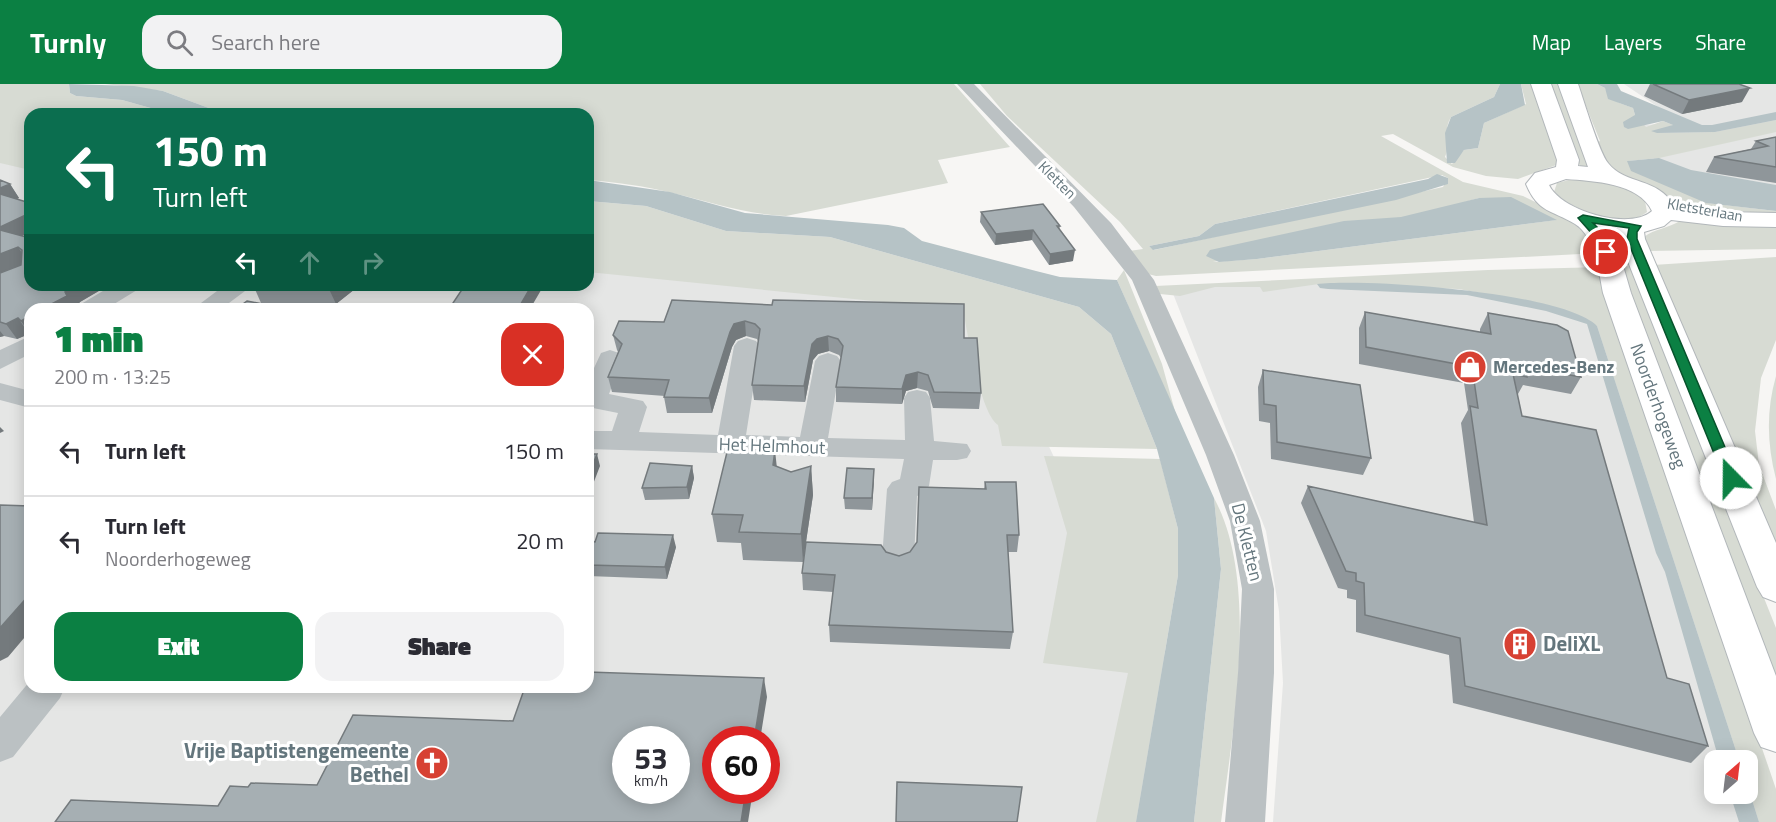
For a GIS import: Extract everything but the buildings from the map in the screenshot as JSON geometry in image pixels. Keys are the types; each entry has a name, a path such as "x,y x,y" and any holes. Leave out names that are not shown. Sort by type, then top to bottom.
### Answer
{"main road":[{"path":"1541,84 1568,160 1566,172"},
{"path":"1568,84 1599,166 1613,178"},
{"path":"1566,172 1613,178 1641,189 1662,207 1661,219 1652,224 1636,226 1583,218 1550,204 1537,190 1537,184 1541,178 1566,172"},
{"name":"Kletsterlaan","path":"1662,207 1723,219 1776,220"},
{"name":"Noorderhogeweg","path":"1583,218 1599,234 1606,252 1617,293 1776,733"},
{"name":"Noorderhogeweg","path":"1636,226 1632,232 1632,239 1776,587"}],"street":[{"name":"Kletten","path":"966,84 995,118 1091,214 1143,280"},
{"name":"De Kletten","path":"1143,280 1220,455 1241,510 1258,589 1256,674 1245,822"},
{"path":"98,303 119,291"},
{"path":"730,444 747,346"},
{"path":"0,361 24,347"},
{"path":"610,358 594,400 633,407 623,441"},
{"path":"795,477 806,447 828,361"},
{"path":"0,391 24,398"},
{"path":"898,559 902,489 914,486 920,450 917,398"},
{"name":"Het Helmhout","path":"594,440 957,451"},
{"path":"5,732 41,693"}],"shaded area":[{"path":"0,84 69,84 70,93 76,96 122,100 151,108 24,108 24,169 0,163"},
{"path":"69,84 134,86 163,91 209,108 151,108 122,100 76,96 70,93"},
{"path":"105,84 954,84 1010,147 938,160 948,183 786,216 742,210 640,186 594,181 594,108 209,108 163,91"},
{"path":"980,84 1500,84 1494,97 1451,117 1448,122 1445,157 1452,164 1464,150 1478,148 1484,123 1526,104 1521,84 1533,84 1559,164 1518,179 1486,176 1453,167 1393,134 1381,136 1463,182 1523,196 1578,223 1600,253 1156,276 1148,274 1129,251 1143,249 1120,222 1007,116","holes":["1442,175 1448,178 1443,187 1154,250 1149,246 1199,236 1215,224","1479,198 1556,220 1257,259 1213,262 1426,213"]},
{"path":"1500,84 1521,84 1525,105 1484,123 1478,148 1464,150 1455,163 1447,163 1445,133 1451,117 1494,97"},
{"path":"1549,84 1560,84 1593,168 1580,166"},
{"path":"1577,84 1597,84 1605,88 1613,99 1633,108 1635,115 1646,127 1663,121 1673,125 1657,133 1715,132 1776,120 1776,132 1659,158 1628,161 1708,203 1776,211 1776,215 1713,208 1677,200 1608,168 1595,143 1600,141"},
{"path":"1597,84 1617,84 1621,91 1702,125 1776,112 1776,120 1715,132 1657,133 1651,131 1673,125 1663,121 1628,129 1624,127 1623,122 1635,115 1633,108 1608,99 1605,88"},
{"path":"1624,84 1776,84 1776,188 1669,173 1621,126 1682,123"},
{"path":"0,149 24,154 24,291 594,291 594,255 982,304 1092,538 1171,664 1146,822 0,822"},
{"path":"1659,158 1691,170 1776,185 1776,211 1706,203 1631,171 1627,161"},
{"path":"1437,174 1448,178 1448,184 1396,200 1153,250 1149,246 1199,236 1215,224 1428,179"},
{"path":"1573,179 1602,181 1630,190 1645,201 1647,212 1637,217 1612,219 1585,211 1554,192 1557,183"},
{"path":"594,181 670,192 745,213 904,228 922,241 1060,277 1117,280 1214,498 1221,569 1194,822 1136,822 1178,575 1178,529 1157,449 1111,334 1079,307 830,237 726,231 646,206 594,202"},
{"path":"1511,197 1557,220 1257,259 1219,262 1206,256 1210,250 1344,221 1401,217 1479,198"},
{"path":"594,202 646,206 726,231 830,237 1079,307 1111,334 1157,449 1002,446 998,425 980,389 963,310 594,273"},
{"path":"1680,221 1776,226 1776,249 1648,251 1644,237"},
{"path":"1776,257 1776,340 1761,378 1755,431 1759,465 1776,510 1776,548 1653,265"},
{"path":"1631,266 1776,628 1776,680 1618,267"},
{"path":"1604,267 1625,350 1776,789 1776,822 1759,822 1753,804 1758,804 1758,750 1736,750 1597,326 1537,303 1458,289 1319,284 1263,292 1260,287 1215,287 1180,296 1160,294 1155,286 1488,270"},
{"path":"1124,270 1162,364 1176,415 1117,280"},
{"path":"1356,280 1602,309 1743,750 1704,750 1704,804 1758,804 1758,797 1766,822 1273,822 1283,683 1279,611 1266,531 1172,291 1212,284"},
{"path":"1377,283 1507,296 1546,304 1577,314 1597,326 1736,750 1716,750 1665,572 1656,553 1587,324 1546,311 1467,295 1320,288 1317,284"},
{"path":"1776,376 1776,479 1771,453 1769,415"},
{"path":"1044,456 1160,459 1178,529 1178,575 1136,822 1096,822 1128,673 1043,663 1067,533"},
{"path":"1214,498 1228,532 1236,571 1240,613 1239,657 1221,822 1194,822 1221,569"},
{"path":"1733,804 1753,804 1759,822 1739,822"}],"place":[{"name":"Mercedes-Benz","path":"1470,367"},
{"name":"DeliXL","path":"1520,644"},
{"name":"Vrije Baptistengemeente Bethel","path":"432,763"}],"route":[{"path":"1606,252 1599,234 1583,218 1601,223 1636,226 1632,232 1632,239 1731,478"}]}
